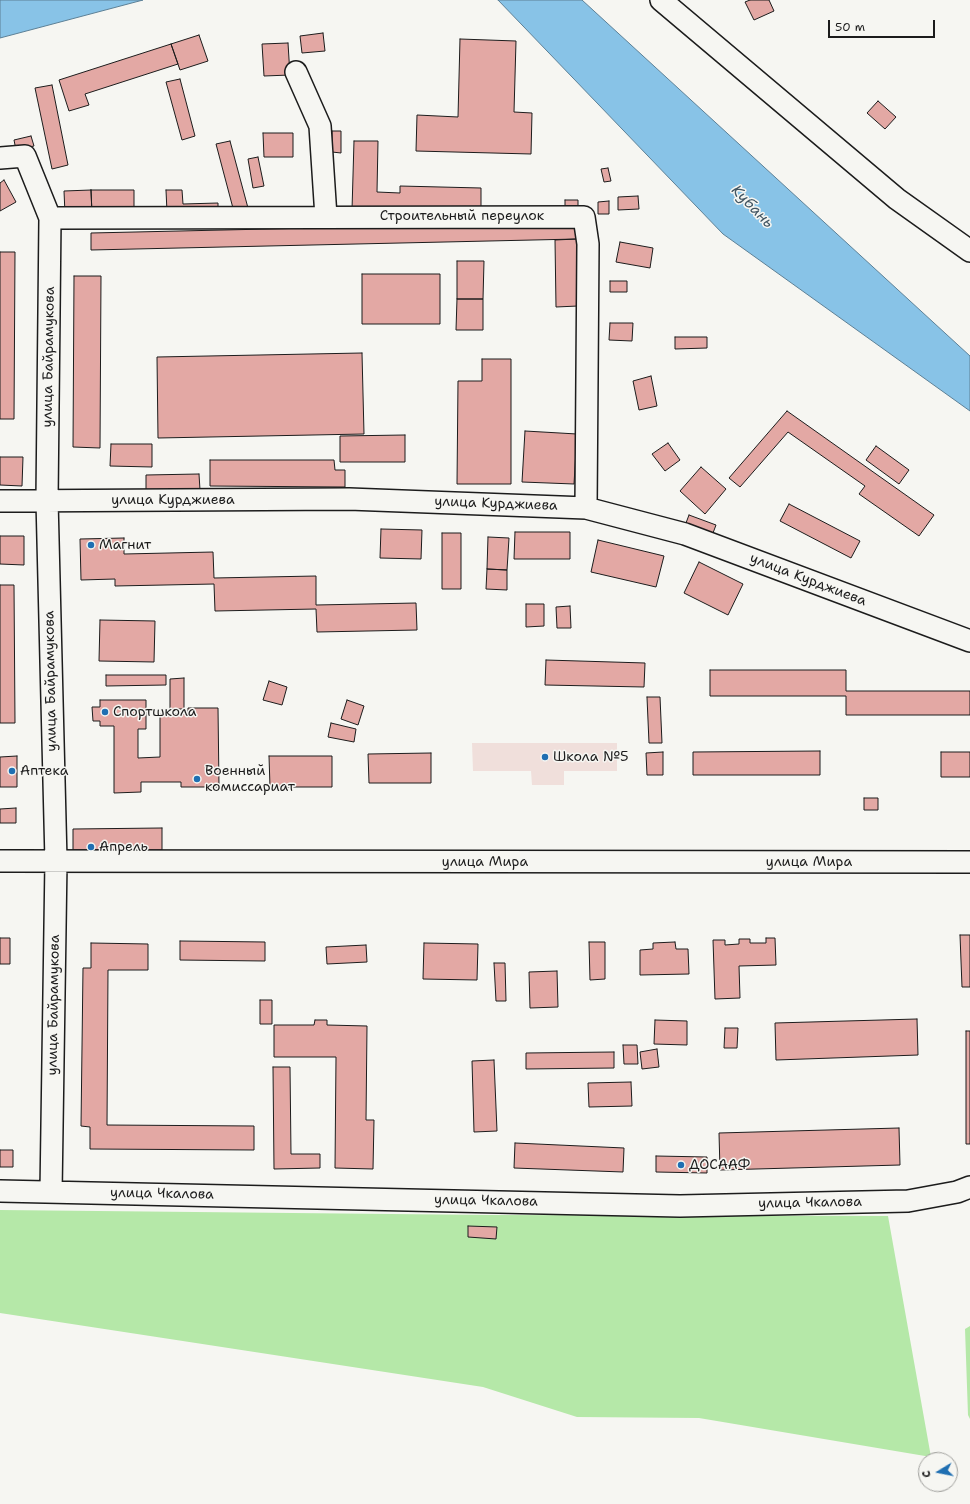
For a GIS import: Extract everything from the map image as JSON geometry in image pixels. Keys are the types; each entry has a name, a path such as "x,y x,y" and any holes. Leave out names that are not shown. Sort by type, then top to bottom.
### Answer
{"street":[{"path":"661,0 897,199 970,251"},
{"path":"296,72 320,126 326,217"},
{"path":"0,158 26,156 50,218"},
{"name":"Строительный переулок","path":"50,218 584,217 588,244 586,508"},
{"name":"улица Байрамукова","path":"50,218 47,500 56,861 51,1192"},
{"name":"улица Курджиева","path":"0,501 349,499 586,508 685,534 970,641"},
{"name":"улица Мира","path":"0,861 970,862"},
{"name":"улица Чкалова","path":"0,1191 680,1206 908,1200 957,1192 970,1187"}],"shaded area":[{"name":"Школа №5","path":"472,743 617,743 617,771 564,771 564,785 532,785 531,771 473,771"}],"green space":[{"path":"0,1210 488,1215 888,1216 930,1452 918,1452 918,1455 699,1418 577,1417 483,1387 0,1313"},
{"path":"970,1326 970,1419 968,1415 965,1329"}],"water":[{"path":"0,0 143,0 0,38"},
{"name":"Кубань","path":"498,0 582,0 970,356 970,411 723,234"}],"building":[{"path":"750,0 769,0 774,11 754,20 745,2"},
{"path":"323,33 325,51 302,53 300,36"},
{"path":"199,35 208,61 180,70 171,44"},
{"path":"460,39 516,41 514,112 532,113 531,154 416,151 417,115 458,117"},
{"path":"288,43 290,75 264,76 262,44"},
{"path":"171,44 178,64 85,94 89,105 69,111 59,80"},
{"path":"180,79 195,136 182,140 166,82"},
{"path":"52,85 68,165 52,169 35,88"},
{"path":"878,101 896,117 885,129 867,113"},
{"path":"332,131 341,131 341,153 332,152"},
{"path":"263,133 293,133 293,157 264,157"},
{"path":"31,136 34,146 16,150 14,140"},
{"path":"230,141 248,208 234,212 216,144"},
{"path":"354,141 378,141 377,192 400,193 400,186 481,188 481,213 352,210"},
{"path":"258,157 264,186 253,188 248,159"},
{"path":"608,168 611,181 604,182 601,169"},
{"path":"4,180 16,202 0,211 0,183"},
{"path":"91,190 92,214 65,214 64,191"},
{"path":"91,190 134,190 134,213 92,214"},
{"path":"166,190 182,190 183,204 218,203 218,210 167,212"},
{"path":"638,196 639,209 618,210 618,197"},
{"path":"565,200 578,200 578,211 565,211"},
{"path":"609,201 609,214 598,214 598,202"},
{"path":"577,222 577,239 91,250 91,233"},
{"path":"577,239 578,306 556,307 555,240"},
{"path":"620,242 653,248 650,268 616,262"},
{"path":"0,252 15,252 14,419 0,419"},
{"path":"457,261 484,261 483,299 457,299"},
{"path":"362,274 440,274 440,324 362,324"},
{"path":"74,276 101,276 100,448 73,447"},
{"path":"610,281 627,281 627,292 610,292"},
{"path":"457,299 483,299 483,330 456,330"},
{"path":"610,323 633,323 632,341 609,340"},
{"path":"675,337 707,337 707,348 675,349"},
{"path":"362,353 364,434 158,438 157,357"},
{"path":"482,359 511,359 511,484 457,484 458,381 482,381"},
{"path":"651,376 657,406 639,410 633,381"},
{"path":"787,411 934,515 919,536 859,494 865,486 788,432 740,487 729,478"},
{"path":"525,431 577,434 574,484 522,482"},
{"path":"405,435 405,462 340,462 340,436"},
{"path":"668,443 680,460 665,471 652,454"},
{"path":"111,444 152,444 152,467 110,466"},
{"path":"876,446 909,470 899,484 866,460"},
{"path":"0,457 23,457 22,486 0,485"},
{"path":"210,460 334,460 335,470 345,470 345,487 210,486"},
{"path":"701,467 726,489 705,514 680,491"},
{"path":"199,474 200,490 146,491 146,475"},
{"path":"789,504 860,541 851,558 780,521"},
{"path":"689,515 716,525 713,533 686,523"},
{"path":"381,529 422,530 421,559 380,558"},
{"path":"515,532 570,532 570,559 514,559"},
{"path":"442,533 461,533 461,589 442,589"},
{"path":"0,536 24,536 24,565 0,564"},
{"path":"488,537 509,538 507,570 487,569"},
{"path":"124,538 124,554 213,552 214,578 316,576 316,605 416,603 417,630 317,632 316,609 215,611 214,584 115,586 115,579 81,580 80,539"},
{"path":"598,540 664,556 656,587 591,572"},
{"path":"699,562 743,584 728,615 684,593"},
{"path":"487,569 507,570 507,590 486,589"},
{"path":"0,585 14,585 15,723 0,723"},
{"path":"526,604 544,604 544,626 526,627"},
{"path":"570,606 571,628 557,628 556,607"},
{"path":"100,620 155,621 154,662 99,661"},
{"path":"546,660 645,663 644,687 545,685"},
{"path":"710,670 846,670 846,691 970,691 970,715 846,715 846,696 710,696"},
{"path":"106,675 166,675 166,685 106,686"},
{"path":"184,678 184,709 170,709 170,679"},
{"path":"269,681 287,687 282,705 263,700"},
{"path":"647,697 660,697 662,743 649,743"},
{"path":"100,700 146,700 146,729 138,729 138,758 160,757 160,714 188,714 188,708 218,708 219,787 181,787 181,782 141,782 141,792 114,793 114,726 100,726 100,721 93,721 92,707 100,707"},
{"path":"347,700 364,706 358,725 341,719"},
{"path":"331,723 356,729 354,742 328,737"},
{"path":"820,751 820,775 693,775 693,752"},
{"path":"663,752 663,775 647,775 646,753"},
{"path":"941,752 970,752 970,777 941,777"},
{"path":"431,753 431,783 369,783 368,754"},
{"path":"17,756 17,787 0,787 0,757"},
{"path":"269,756 332,756 332,787 270,787"},
{"path":"864,798 878,798 878,810 864,810"},
{"path":"16,808 16,823 0,823 0,809"},
{"path":"162,828 162,850 73,850 73,829"},
{"path":"960,935 970,935 970,987 962,987"},
{"path":"0,938 10,938 10,964 0,964"},
{"path":"766,938 775,938 776,965 739,966 740,998 715,999 713,940 725,940 725,945 739,944 739,939 750,939 750,943 766,943"},
{"path":"180,941 265,942 265,961 180,960"},
{"path":"589,942 605,942 605,979 590,980"},
{"path":"675,942 676,949 688,949 689,974 640,975 640,950 653,949 653,943"},
{"path":"91,943 148,944 148,970 108,970 107,1125 254,1126 254,1150 90,1149 90,1127 81,1126 83,968 91,968"},
{"path":"424,943 478,944 477,980 423,979"},
{"path":"366,945 367,962 327,964 326,947"},
{"path":"494,963 505,963 506,1001 496,1001"},
{"path":"557,971 558,1007 530,1008 529,972"},
{"path":"260,1000 272,1000 272,1024 260,1024"},
{"path":"917,1019 918,1055 776,1060 775,1023"},
{"path":"315,1020 327,1020 327,1025 367,1026 366,1120 374,1120 373,1169 335,1168 336,1057 274,1057 274,1025 314,1025"},
{"path":"655,1020 687,1021 687,1045 654,1044"},
{"path":"725,1028 738,1028 737,1048 724,1048"},
{"path":"966,1031 970,1031 970,1144 966,1144"},
{"path":"623,1045 637,1045 638,1064 624,1064"},
{"path":"657,1049 659,1067 642,1069 640,1052"},
{"path":"614,1052 614,1068 526,1069 526,1053"},
{"path":"494,1060 497,1131 474,1132 472,1061"},
{"path":"273,1067 290,1067 291,1154 320,1154 320,1168 274,1169"},
{"path":"631,1082 632,1106 589,1107 588,1083"},
{"path":"899,1128 900,1165 720,1170 719,1133"},
{"path":"515,1143 624,1148 623,1172 514,1168"},
{"path":"0,1150 13,1150 13,1167 0,1167"},
{"name":"ДОСААФ","path":"656,1156 707,1157 707,1173 656,1172"},
{"path":"468,1226 497,1227 496,1239 468,1237"}],"place":[{"name":"Магнит","path":"91,545"},
{"name":"Спортшкола","path":"105,712"},
{"name":"Школа №5","path":"545,757"},
{"name":"Аптека","path":"12,771"},
{"name":"Военный комиссариат","path":"197,779"},
{"name":"Апрель","path":"91,847"},
{"name":"ДОСААФ","path":"681,1165"}]}
